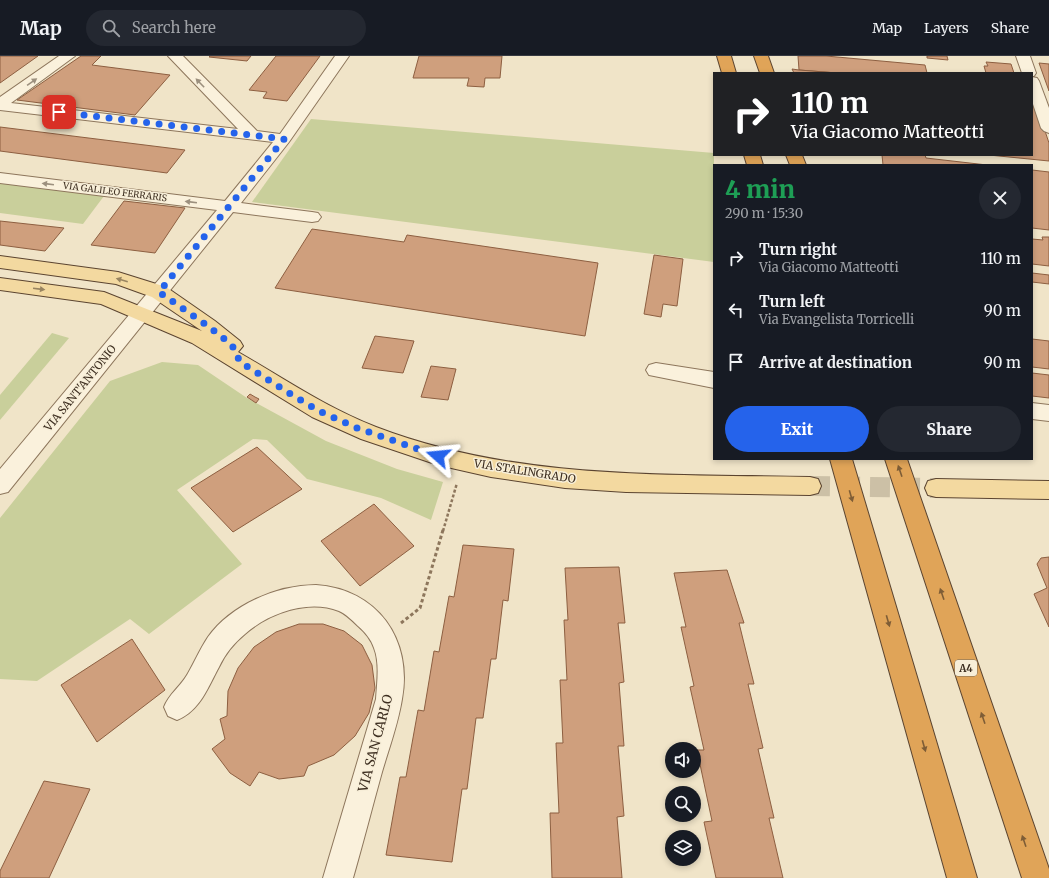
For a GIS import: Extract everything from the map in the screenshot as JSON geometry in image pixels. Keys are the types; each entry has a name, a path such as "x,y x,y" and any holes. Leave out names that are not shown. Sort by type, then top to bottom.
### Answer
{"highway":[{"path":"724,56 729,72"},
{"path":"761,56 767,72"},
{"path":"840,460 962,878"},
{"name":"A4","path":"896,460 1036,878"}],"main road":[{"path":"0,262 118,278 159,292 208,326 232,345 240,362"},
{"name":"VIA STALINGRADO","path":"0,284 104,298 199,338 298,399 345,423 369,433 438,456 492,468 565,478 626,483 810,486"},
{"path":"936,488 1049,490"}],"street":[{"path":"0,105 68,56"},
{"path":"175,56 252,135"},
{"name":"VIA SANT'ANTONIO","path":"0,485 284,139 342,56"},
{"path":"1023,56 1029,72"},
{"path":"1033,84 1049,128"},
{"path":"0,105 284,139"},
{"path":"195,129 215,122 223,116 226,109"},
{"name":"VIA GALILEO FERRARIS","path":"0,178 312,217"},
{"path":"656,370 713,380"},
{"path":"1033,411 1049,413"},
{"name":"VIA SAN CARLO","path":"177,706 196,686 211,655 227,634 256,611 285,599 306,596 324,597 356,608 371,621 383,637 389,652 392,669 389,699 338,878"}],"path":[{"path":"383,637 420,608 457,480"}],"green space":[{"path":"311,119 713,153 713,262 252,202"},
{"path":"0,182 104,196 83,224 0,213"},
{"path":"52,333 69,338 0,420 0,395"},
{"path":"162,362 198,365 247,398 326,441 397,469 443,482 431,520 381,498 307,479 267,440 253,439 177,490 242,564 149,634 130,619 37,681 0,679 0,518 110,381"}],"building":[{"path":"0,56 38,56 0,83"},
{"path":"81,56 101,56 92,65 170,75 135,115 17,100"},
{"path":"251,56 247,61 209,57"},
{"path":"276,56 320,56 287,101 263,98 267,92 249,90"},
{"path":"419,56 502,56 500,78 485,78 484,87 467,86 469,78 413,78"},
{"path":"798,56 826,56 925,65 927,72 824,72 799,70"},
{"path":"927,56 947,56 948,60 927,58"},
{"path":"986,62 1011,64 1014,72 986,72 984,66 988,66"},
{"path":"1039,63 1049,64 1049,91"},
{"path":"792,69 824,72 794,72"},
{"path":"1033,103 1036,104 1049,143 1049,161 999,156 1033,156"},
{"path":"0,127 185,150 167,173 0,151"},
{"path":"882,156 925,156 926,158 978,164 883,164"},
{"path":"1033,170 1049,172 1049,230 1033,228"},
{"path":"124,201 185,208 155,253 91,245"},
{"path":"0,221 64,228 45,251 0,245"},
{"path":"312,229 404,242 407,235 598,263 585,336 275,288"},
{"path":"1042,237 1049,237 1049,266 1033,264 1033,239 1043,240"},
{"path":"654,255 683,259 677,306 663,304 661,317 644,314"},
{"path":"1033,273 1049,275 1049,284 1033,282"},
{"path":"375,336 414,341 403,373 362,368"},
{"path":"1033,339 1049,341 1049,369 1033,367"},
{"path":"431,366 456,369 448,400 421,397"},
{"path":"1033,373 1049,375 1049,398 1033,396"},
{"path":"250,394 259,399 256,403 247,397"},
{"path":"257,447 302,489 233,532 191,488"},
{"path":"374,504 414,546 360,586 321,541"},
{"path":"463,545 514,549 508,601 503,600 496,659 491,659 483,718 476,718 467,789 462,789 452,862 386,855 400,777 406,777 418,710 424,711 434,651 439,652 449,596 454,597"},
{"path":"1049,557 1049,627 1034,594 1047,588 1037,564 1041,558"},
{"path":"619,567 625,623 618,623 624,682 619,683 624,746 618,746 624,816 617,817 622,878 552,878 550,813 559,813 556,743 563,743 560,680 567,680 564,620 568,620 565,568"},
{"path":"727,570 744,623 739,623 754,684 748,684 763,748 758,749 774,818 769,818 783,878 716,878 704,822 712,821 701,769 701,750 704,750 690,687 694,686 681,627 686,627 674,573"},
{"path":"299,624 323,624 344,631 362,645 372,665 375,688 369,713 355,736 334,755 308,766 304,776 279,779 259,772 250,786 230,773 212,749 225,739 220,719 227,716 228,691 238,668 254,647 276,632"},
{"path":"132,639 165,690 97,742 61,685"},
{"path":"44,781 90,789 49,878 0,878 0,871"}],"tunnel":[{"path":"810,486 936,488"}],"route":[{"path":"59,112 284,139 159,292 208,326 232,345 235,348 240,362 319,411 369,433 438,456"}]}
